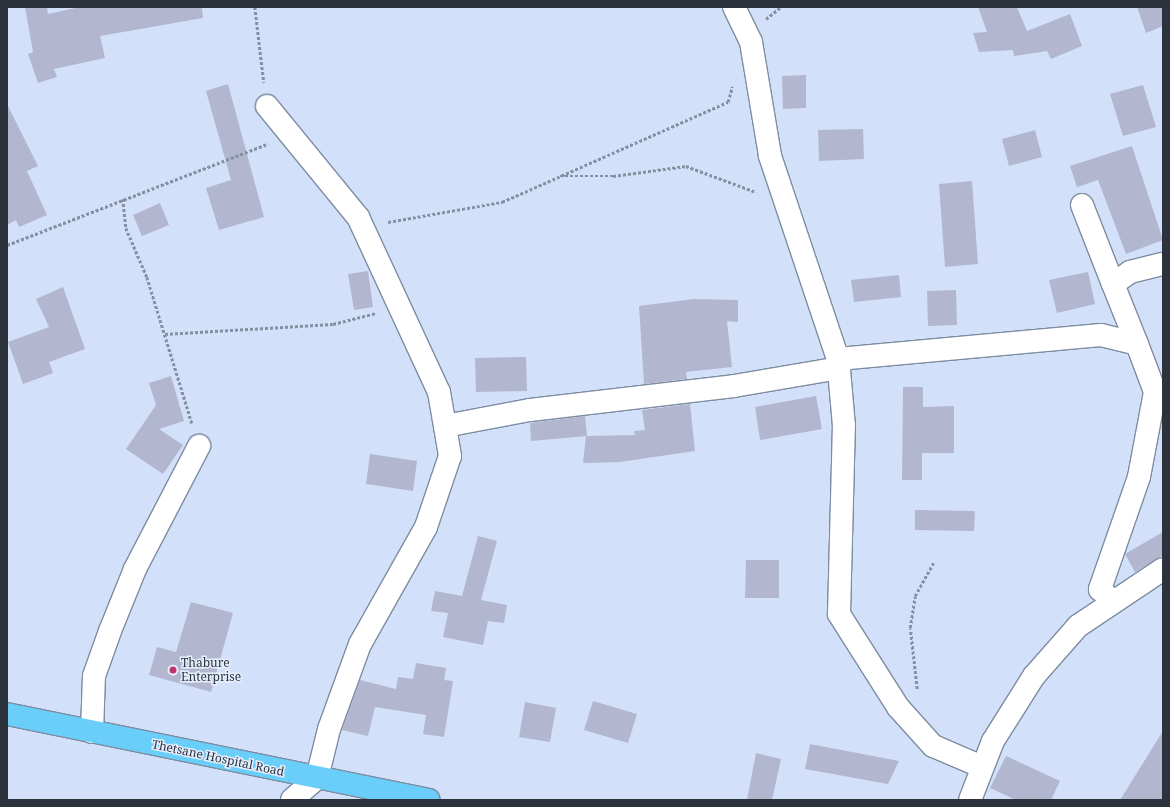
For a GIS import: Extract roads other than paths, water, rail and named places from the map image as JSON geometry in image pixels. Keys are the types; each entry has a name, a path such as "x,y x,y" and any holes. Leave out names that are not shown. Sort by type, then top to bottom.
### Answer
{"main road":[{"name":"Thetsane Hospital Road","path":"7,714 428,800"}],"street":[{"path":"734,7 751,42 770,156 839,363 844,426 844,516 839,614 898,707 933,746 980,766"},
{"path":"267,106 358,217 439,392 450,456 426,527 360,644 329,729 317,778 292,800"},
{"path":"1082,205 1137,344 1154,392 1139,477 1100,589 1112,601"},
{"path":"1113,284 1130,272 1163,264"},
{"path":"445,426 530,410 734,386 839,363 1101,335 1137,344"},
{"path":"92,732 94,676 110,631 135,569 199,446"},
{"path":"970,800 980,766 1034,676 1078,626 1112,601 1163,568"}],"place":[{"name":"Thabure Enterprise","path":"173,670"}]}
